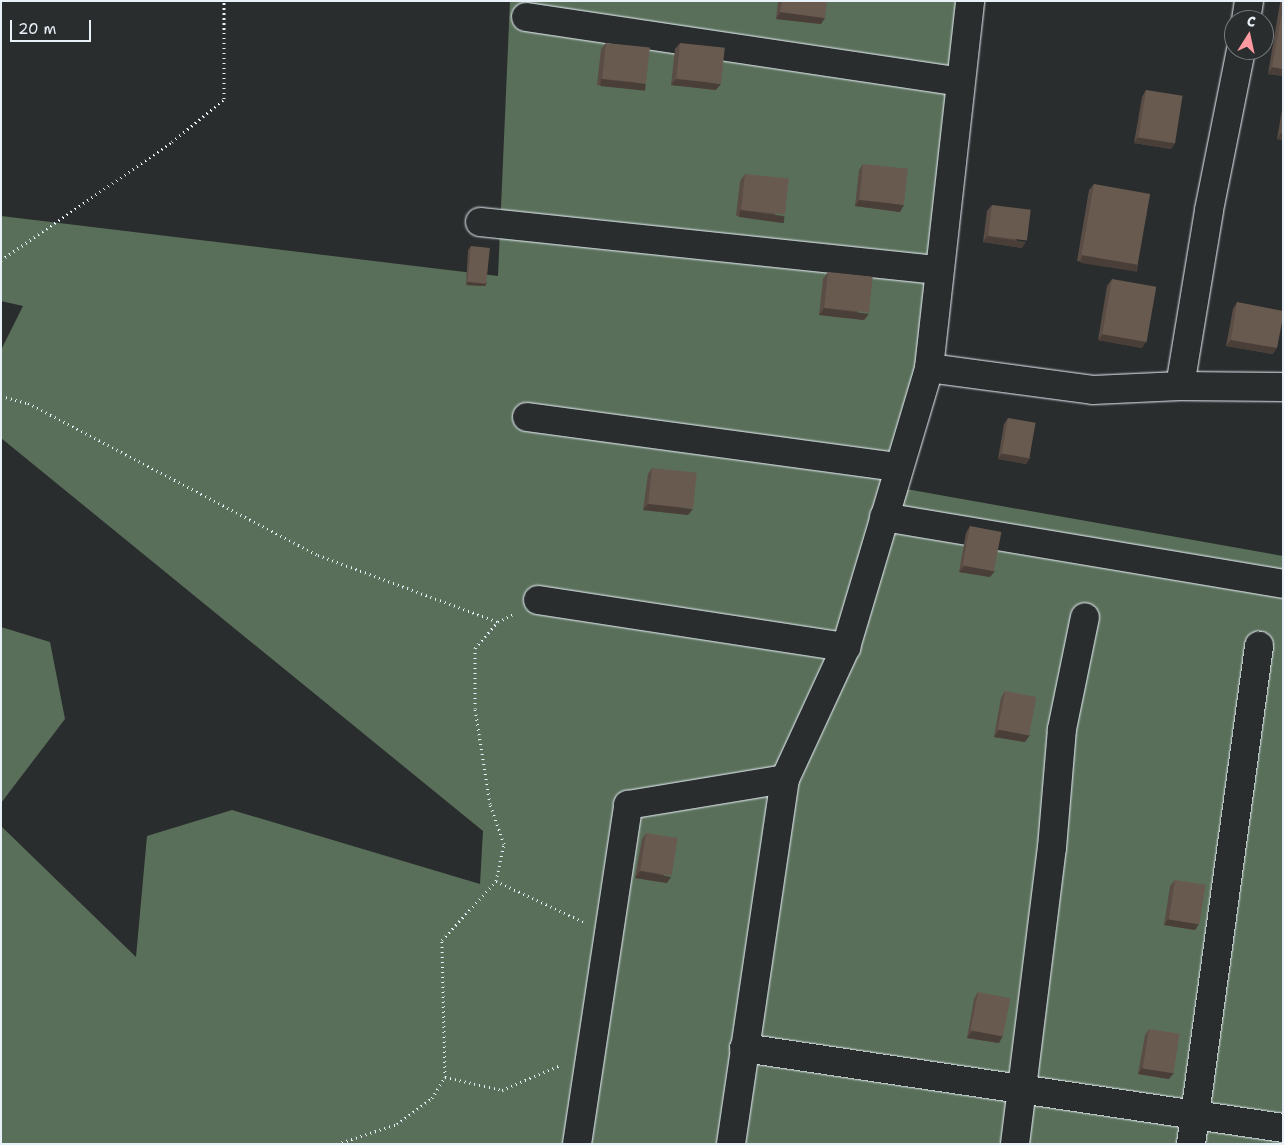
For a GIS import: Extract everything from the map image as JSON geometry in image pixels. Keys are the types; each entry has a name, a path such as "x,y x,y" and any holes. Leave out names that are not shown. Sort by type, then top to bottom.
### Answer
{"street":[{"path":"731,1144 786,779 846,647 928,368 970,1"},
{"path":"526,17 960,82"},
{"path":"1180,386 1209,210 1239,60"},
{"path":"480,222 938,270"},
{"path":"928,368 1093,390 1180,386 1283,387"},
{"path":"526,417 899,467"},
{"path":"884,517 1283,584"},
{"path":"538,600 846,647"},
{"path":"1015,1144 1052,848 1062,729 1085,617"},
{"path":"1191,1144 1259,646"},
{"path":"577,1144 628,805 786,779"},
{"path":"744,1048 1283,1128"}],"path":[{"path":"1,260 172,142 224,99 224,1"},
{"path":"1,396 28,403 318,555 498,622"},
{"path":"338,1144 397,1124 432,1098 446,1078 442,940 496,881 504,844 490,804 477,718 475,648 498,622 538,600"},
{"path":"496,881 608,933"},
{"path":"446,1078 502,1090 591,1053"}],"green space":[{"path":"510,1 961,1 906,489 1283,556 1283,1144 1,1144 1,826 136,957 147,836 232,810 480,884 483,831 1,438 1,350 23,306 1,301 1,216 498,276"},
{"path":"1,627 50,642 65,719 1,803"}],"building":[{"path":"782,1 827,1 825,18 780,12"},
{"path":"1283,7 1283,69 1272,67"},
{"path":"606,43 650,48 646,83 602,79"},
{"path":"680,43 725,48 721,84 676,79"},
{"path":"1146,90 1183,96 1175,143 1138,137"},
{"path":"863,164 908,169 904,205 859,200"},
{"path":"745,174 789,179 785,214 741,210"},
{"path":"1094,184 1150,194 1138,265 1081,255"},
{"path":"992,205 1031,210 1027,241 988,236"},
{"path":"471,246 490,248 486,284 467,282"},
{"path":"828,272 873,277 869,313 824,308"},
{"path":"1112,279 1156,287 1147,342 1102,334"},
{"path":"1237,302 1283,311 1277,348 1231,340"},
{"path":"1008,418 1036,423 1029,458 1002,453"},
{"path":"652,468 697,473 693,509 648,504"},
{"path":"970,526 1001,532 994,571 962,565"},
{"path":"1005,691 1036,697 1029,735 998,729"},
{"path":"646,833 678,838 672,876 640,871"},
{"path":"1175,880 1206,885 1199,924 1169,920"},
{"path":"978,992 1010,998 1003,1037 971,1030"},
{"path":"1149,1029 1180,1034 1173,1073 1143,1069"}]}
